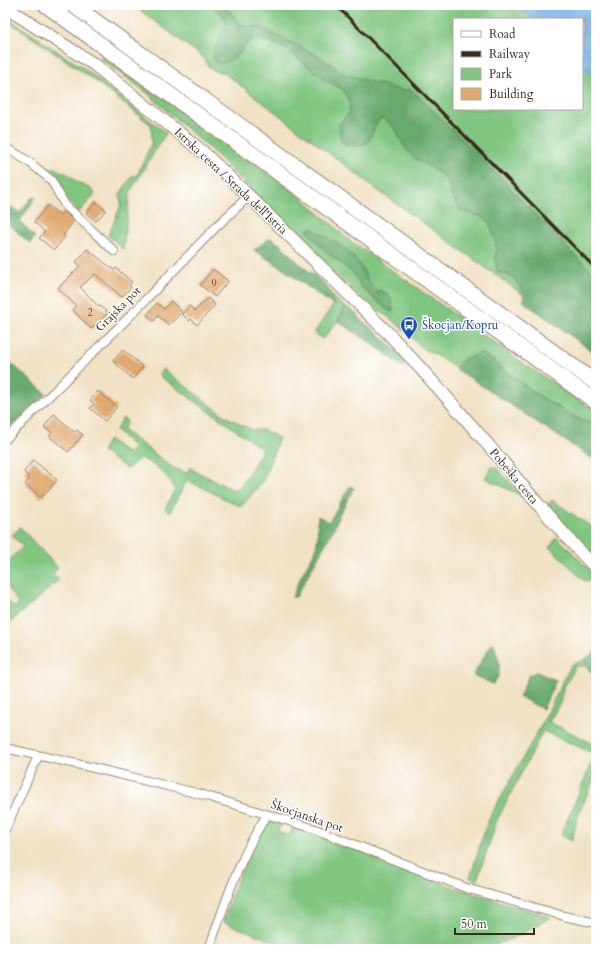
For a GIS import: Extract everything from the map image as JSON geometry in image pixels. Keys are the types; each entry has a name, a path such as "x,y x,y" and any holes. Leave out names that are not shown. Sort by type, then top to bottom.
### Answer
{"highway":[{"path":"46,5 596,402"},
{"path":"73,5 596,383"}],"street":[{"name":"Istrska cesta / Strada dell'Istria","path":"5,7 95,65 204,153 390,335 433,382"},
{"path":"5,147 28,160 51,180 65,205 114,251"},
{"name":"Grajska pot","path":"5,440 126,320 218,225 249,196"},
{"name":"Pobeška cesta","path":"433,382 551,520 596,568"},
{"name":"Škocjanska pot","path":"5,748 200,794 312,828 466,888 564,916 596,923"},
{"path":"5,830 38,756"},
{"path":"209,949 239,867 267,815"}],"green space":[{"path":"133,5 596,5 596,347 380,192 223,72 213,70 203,57"},
{"path":"209,5 217,6 228,11 240,24 262,28 322,58 345,74 404,91 411,89 486,163 565,246 596,275 596,354 524,302 523,292 513,277 498,272 495,241 488,221 482,217 462,211 458,207 445,178 437,171 417,160 410,154 388,121 382,118 376,124 369,141 366,144 354,146 341,141 339,124 349,113 350,106 348,98 342,89 327,81 286,49 269,42 258,39 248,42 238,55 220,64 215,62 213,51 226,26 226,20 222,14"},
{"path":"5,16 84,68 166,133 130,192 123,249 108,236 121,205 120,194 132,176 137,175 152,142 151,125 93,79 5,19"},
{"path":"103,54 301,197 348,239 527,366 596,411 596,424 580,420 541,397 506,372 494,361 463,360 455,368 436,355 422,348 391,319 360,297 209,148 146,92 100,58","holes":["311,228 336,243 358,262 373,288 376,291 382,291 389,311 362,288 352,272 308,229"]},
{"path":"43,168 56,168 61,172 68,174 77,182 91,189 95,194 79,212 73,207 53,179"},
{"path":"36,197 20,221 35,237 30,243 5,221 5,213 10,206 20,213 31,198"},
{"path":"311,228 336,243 353,257 373,288 376,291 384,292 389,296 392,302 393,311 389,311 362,288 352,272 324,250 308,232 308,229"},
{"path":"270,238 281,245 300,264 325,284 332,295 333,305 254,250"},
{"path":"332,295 345,307 338,321 323,339 314,333 333,305"},
{"path":"345,307 356,314 405,360 403,367 374,345 338,321"},
{"path":"480,353 494,361 506,372 541,397 580,420 596,424 596,461 455,368 463,360"},
{"path":"12,364 46,394 5,431 5,372"},
{"path":"163,369 225,416 252,430 264,430 279,438 263,481 241,507 187,480 170,512 165,509 175,489 169,479 160,470 151,463 140,458 127,469 102,451 109,439 128,454 134,447 116,430 123,418 127,421 123,430 172,467 187,473 190,467 195,471 234,490 240,487 261,452 261,448 158,375"},
{"path":"492,467 496,467 522,496 485,478"},
{"path":"350,486 354,488 339,515 333,530 296,597 292,597 302,574 316,550 318,516 329,522"},
{"path":"552,500 596,530 596,558 547,505"},
{"path":"20,527 58,568 53,573 59,580 5,627 5,599 14,607 17,607 18,603 5,584 5,564 23,547 12,535"},
{"path":"557,537 596,576 593,579 590,581 583,580 550,547"},
{"path":"493,642 497,653 499,670 493,684 473,675"},
{"path":"596,651 596,669 592,674 588,669 585,659"},
{"path":"585,659 587,666 574,666 574,670 563,689 560,703 549,722 596,745 596,774 577,818 572,841 561,835 595,754 543,731 498,818 477,880 470,878 488,820 543,722 571,665"},
{"path":"536,672 556,680 543,709 519,697 529,675"},
{"path":"270,821 282,822 278,831 289,836 293,826 450,886 551,917 520,935 486,949 294,949 223,922 236,883 248,854 262,830"}],"water":[{"path":"518,5 596,5 596,78 583,66 583,18 532,18"}],"building":[{"path":"96,202 106,210 96,221 86,213"},
{"path":"48,205 60,215 64,211 74,221 63,235 65,237 54,250 39,238 45,232 34,222"},
{"path":"87,249 114,270 116,268 132,282 129,286 131,287 122,297 95,274 80,287 99,307 100,306 108,313 91,329 73,310 76,306 58,288 80,266 76,262"},
{"path":"213,269 228,281 215,297 200,285"},
{"path":"208,298 215,305 197,325 191,319 189,321 182,314 189,306 195,311"},
{"path":"171,301 182,312 169,325 158,316 154,321 147,315 157,303 164,309"},
{"path":"123,350 143,367 133,379 113,361"},
{"path":"98,391 117,407 105,421 90,408 94,404 90,400"},
{"path":"54,414 74,432 77,430 83,435 68,452 49,436 52,433 44,427"},
{"path":"33,460 57,480 41,498 25,484 30,479 24,472"}],"railway":[{"path":"336,5 596,269"}],"place":[{"name":"Škocjan/Kopru","path":"409,340"}]}
